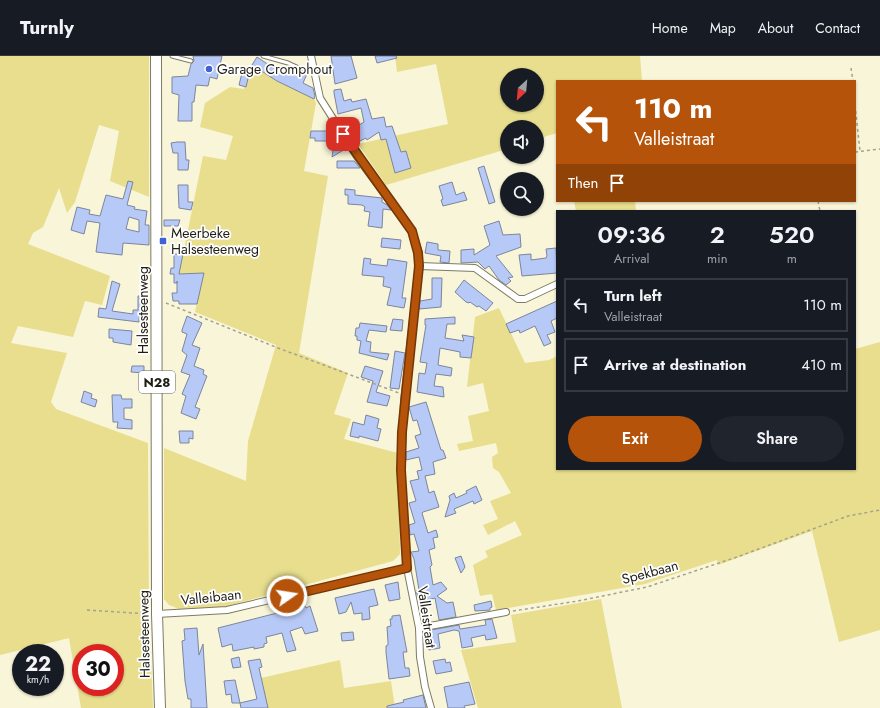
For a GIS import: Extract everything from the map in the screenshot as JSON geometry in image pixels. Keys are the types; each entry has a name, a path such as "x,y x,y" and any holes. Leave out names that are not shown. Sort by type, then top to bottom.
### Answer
{"main road":[{"name":"Halsesteenweg","path":"156,56 157,614 160,708"}],"street":[{"name":"Valleistraat","path":"311,56 320,98 358,158 412,231 418,253 419,266 405,394 401,470 407,568 419,628 420,657 425,687 431,708"},
{"path":"419,266 475,268 518,299 525,299 556,284"},
{"name":"Valleibaan","path":"157,614 227,610 407,568"},
{"path":"419,628 506,612"}],"lane":[{"path":"171,56 191,61"},
{"path":"263,56 288,63 301,69 314,69"}],"path":[{"path":"851,68 853,80"},
{"path":"856,114 860,151"},
{"path":"856,152 880,149"},
{"path":"157,300 278,348 405,394"},
{"name":"Spekbaan","path":"506,612 578,601 647,587 730,559 848,516 880,510"},
{"path":"87,610 157,614"}],"shaded area":[{"path":"0,56 149,56 149,197 110,181 119,131 99,125 75,202 67,213 59,188 43,227 33,233 28,244 110,276 102,305 85,301 73,337 18,326 11,343 67,353 51,402 56,409 148,443 149,613 153,708 81,708 79,696 124,696 124,644 72,644 72,656 69,638 45,644 12,644 12,652 0,655"},
{"path":"395,56 640,56 642,80 556,80 556,133 544,137 544,120 500,120 500,151 386,185 358,144 448,124 436,64 397,72"},
{"path":"252,65 277,81 314,99 316,103 304,171 328,176 299,353 348,373 334,414 351,419 344,439 398,453 400,554 393,561 224,607 179,609 169,605 164,599 164,448 246,481 248,441 276,345 195,312 203,273 179,274 203,156 226,160 233,136 200,127 205,103 230,87 244,89"},
{"path":"574,202 635,202 636,210 576,210"},
{"path":"499,308 525,363 549,360 556,356 556,470 856,470 856,349 880,342 880,630 839,642 812,531 718,565 717,560 645,584 496,610 492,594 480,596 473,565 488,557 485,551 522,535 515,521 488,535 483,525 498,519 490,501 511,493 499,472 493,468 492,457 498,453 496,443 459,451 457,444 473,441 468,416 489,411 483,383 467,387 475,317"},
{"path":"601,599 622,708 478,708 461,650 516,642 511,615"},
{"path":"340,660 344,688 391,681 395,708 268,708 261,678"}],"building":[{"path":"193,56 222,56 217,79 210,77 208,86 196,85 194,102 192,102 192,121 178,121 179,95 172,93 172,77 188,76 191,64 194,61"},
{"path":"331,56 351,56 357,78 335,84"},
{"path":"375,56 396,56 397,58 377,63"},
{"path":"257,57 284,75 289,67 307,74 303,83 313,88 315,96 314,99 277,81 252,65"},
{"path":"242,73 249,74 246,87 239,85"},
{"path":"341,89 344,101 351,99 352,102 366,99 372,119 384,117 386,127 392,126 401,152 406,151 411,168 395,173 386,139 381,140 379,132 367,140 366,138 360,141 353,129 364,122 361,108 338,114 334,90"},
{"path":"311,131 331,131 331,133 335,133 335,141 315,141 315,138 310,138"},
{"path":"339,141 345,149 332,157 334,144"},
{"path":"185,142 186,160 189,160 188,170 178,170 178,153 173,153 171,143"},
{"path":"337,161 354,161 360,168 337,168"},
{"path":"484,166 495,202 489,204 478,168"},
{"path":"128,181 133,182 127,205 135,207 134,209 147,211 145,225 149,225 149,245 123,243 122,255 96,252 100,223 87,221 84,234 71,230 77,207 90,210 89,214 100,216 106,195 123,199","holes":["129,217 139,220 139,232 126,229"]},
{"path":"452,182 456,195 464,192 467,200 443,206 441,200 443,199 439,186"},
{"path":"178,185 188,185 188,202 193,202 191,210 179,208"},
{"path":"345,189 355,190 355,195 382,198 382,202 391,210 383,209 382,228 368,226 370,212 364,211 365,207 362,205 348,204 348,195 345,195"},
{"path":"164,220 180,220 178,226 164,226"},
{"path":"499,221 503,235 520,234 521,247 496,256 513,277 508,278 511,281 506,285 499,280 489,266 485,269 478,262 461,263 461,250 474,249 474,255 490,245 484,226"},
{"path":"382,238 401,240 400,249 381,247"},
{"path":"427,242 438,244 438,250 450,251 449,263 440,262 441,256 425,253"},
{"path":"556,248 556,273 522,276 519,255 531,254 531,260 546,258 546,249"},
{"path":"174,254 183,254 179,274 204,273 197,304 179,304 179,301 173,301 172,293 177,293 177,283 174,283 174,274 170,274 171,268 174,268"},
{"path":"364,258 371,259 370,264 387,266 388,259 407,262 402,298 406,298 404,308 387,305 391,288 383,286 384,277 362,275"},
{"path":"432,278 442,278 441,307 419,309 420,301 432,299"},
{"path":"464,280 493,303 486,311 479,306 477,307 470,302 466,302 455,292"},
{"path":"112,281 120,284 112,311 133,314 133,310 138,310 138,296 147,296 147,318 139,318 139,322 98,317 99,308 106,309"},
{"path":"556,301 556,318 551,321 555,332 547,335 551,343 544,346 535,326 520,333 519,330 510,333 506,324"},
{"path":"187,316 202,323 192,345 200,348 194,366 204,370 203,374 207,376 195,407 200,409 196,419 181,413 186,396 182,394 190,375 181,372 187,355 182,351 187,334 182,332 182,330"},
{"path":"455,317 455,324 447,324 445,338 464,341 462,335 474,337 471,358 460,357 460,352 440,348 438,365 452,368 451,376 436,374 434,386 443,387 444,397 417,392 419,373 425,374 427,363 420,362 426,325 425,319"},
{"path":"393,319 403,320 402,331 390,330"},
{"path":"360,323 387,326 386,332 369,330 366,341 371,342 370,352 389,354 387,360 359,353 361,341 357,340 357,336 355,336 356,328 359,328"},
{"path":"109,329 132,331 131,345 113,342 113,338 109,338"},
{"path":"395,351 405,353 399,389 390,388"},
{"path":"132,366 144,366 144,373 131,372"},
{"path":"365,366 383,371 376,392 390,396 387,406 367,402 373,381 361,377"},
{"path":"84,391 92,394 91,398 97,400 95,407 81,402"},
{"path":"112,395 121,395 122,399 132,399 132,408 124,408 124,419 132,420 132,429 117,428 118,422 113,422"},
{"path":"426,402 441,450 443,450 446,458 433,462 435,474 425,476 429,493 434,491 439,507 422,513 428,533 436,530 438,537 433,538 435,548 429,550 432,565 430,567 433,585 441,582 447,589 437,596 447,603 453,602 456,617 439,620 435,598 420,602 416,591 419,590 414,559 411,552 419,551 414,534 410,535 409,525 415,523 409,503 416,501 410,481 419,479 417,471 422,470 419,457 406,460 406,452 419,448 415,436 421,434 417,420 413,421 409,407"},
{"path":"366,415 379,419 377,428 381,429 378,441 359,436 359,438 350,436 353,422 364,425"},
{"path":"179,431 193,431 193,439 189,438 189,443 180,443"},
{"path":"476,486 482,500 474,504 473,501 454,509 456,513 445,517 450,500 449,496 454,493 456,498 467,493 466,491"},
{"path":"461,556 465,567 461,573 455,558"},
{"path":"398,582 400,599 389,601 385,585"},
{"path":"374,589 378,605 369,607 370,619 362,620 362,613 354,614 351,602 346,612 339,614 335,598"},
{"path":"491,601 492,607 490,610 475,611 474,605"},
{"path":"305,606 306,608 310,606 318,631 305,634 302,627 290,631 296,650 287,652 282,633 266,637 267,643 264,644 264,647 254,649 254,647 233,651 232,644 222,647 218,628"},
{"path":"400,615 407,652 403,652 405,668 409,668 410,676 389,679 386,652 386,646 388,645 387,627 391,626 390,619 392,619 392,616"},
{"path":"492,619 497,638 486,640 485,635 471,638 473,646 462,648 459,631 454,630 438,634 440,648 429,650 425,631 459,625 460,629 486,625 485,620"},
{"path":"197,628 199,655 203,644 207,708 191,708 191,699 188,699 185,681 182,641 185,640 184,629"},
{"path":"353,632 354,640 342,641 341,633"},
{"path":"239,657 241,667 233,668 231,659"},
{"path":"260,659 262,667 259,668 268,708 241,708 240,703 257,699 248,661"},
{"path":"445,659 446,663 450,662 452,671 436,674 433,661"},
{"path":"235,680 240,703 232,703 231,694 226,695 224,681"},
{"path":"469,682 475,704 464,706 465,708 448,708 444,687"},
{"path":"423,695 426,708 387,708 387,706 404,702 403,700"}],"place":[{"name":"Garage Cromphout","path":"209,69"},
{"name":"Meerbeke Halsesteenweg","path":"163,241"}],"route":[{"path":"287,596 407,568 401,470 402,432 419,266 418,253 412,231 358,158 343,134"}]}
